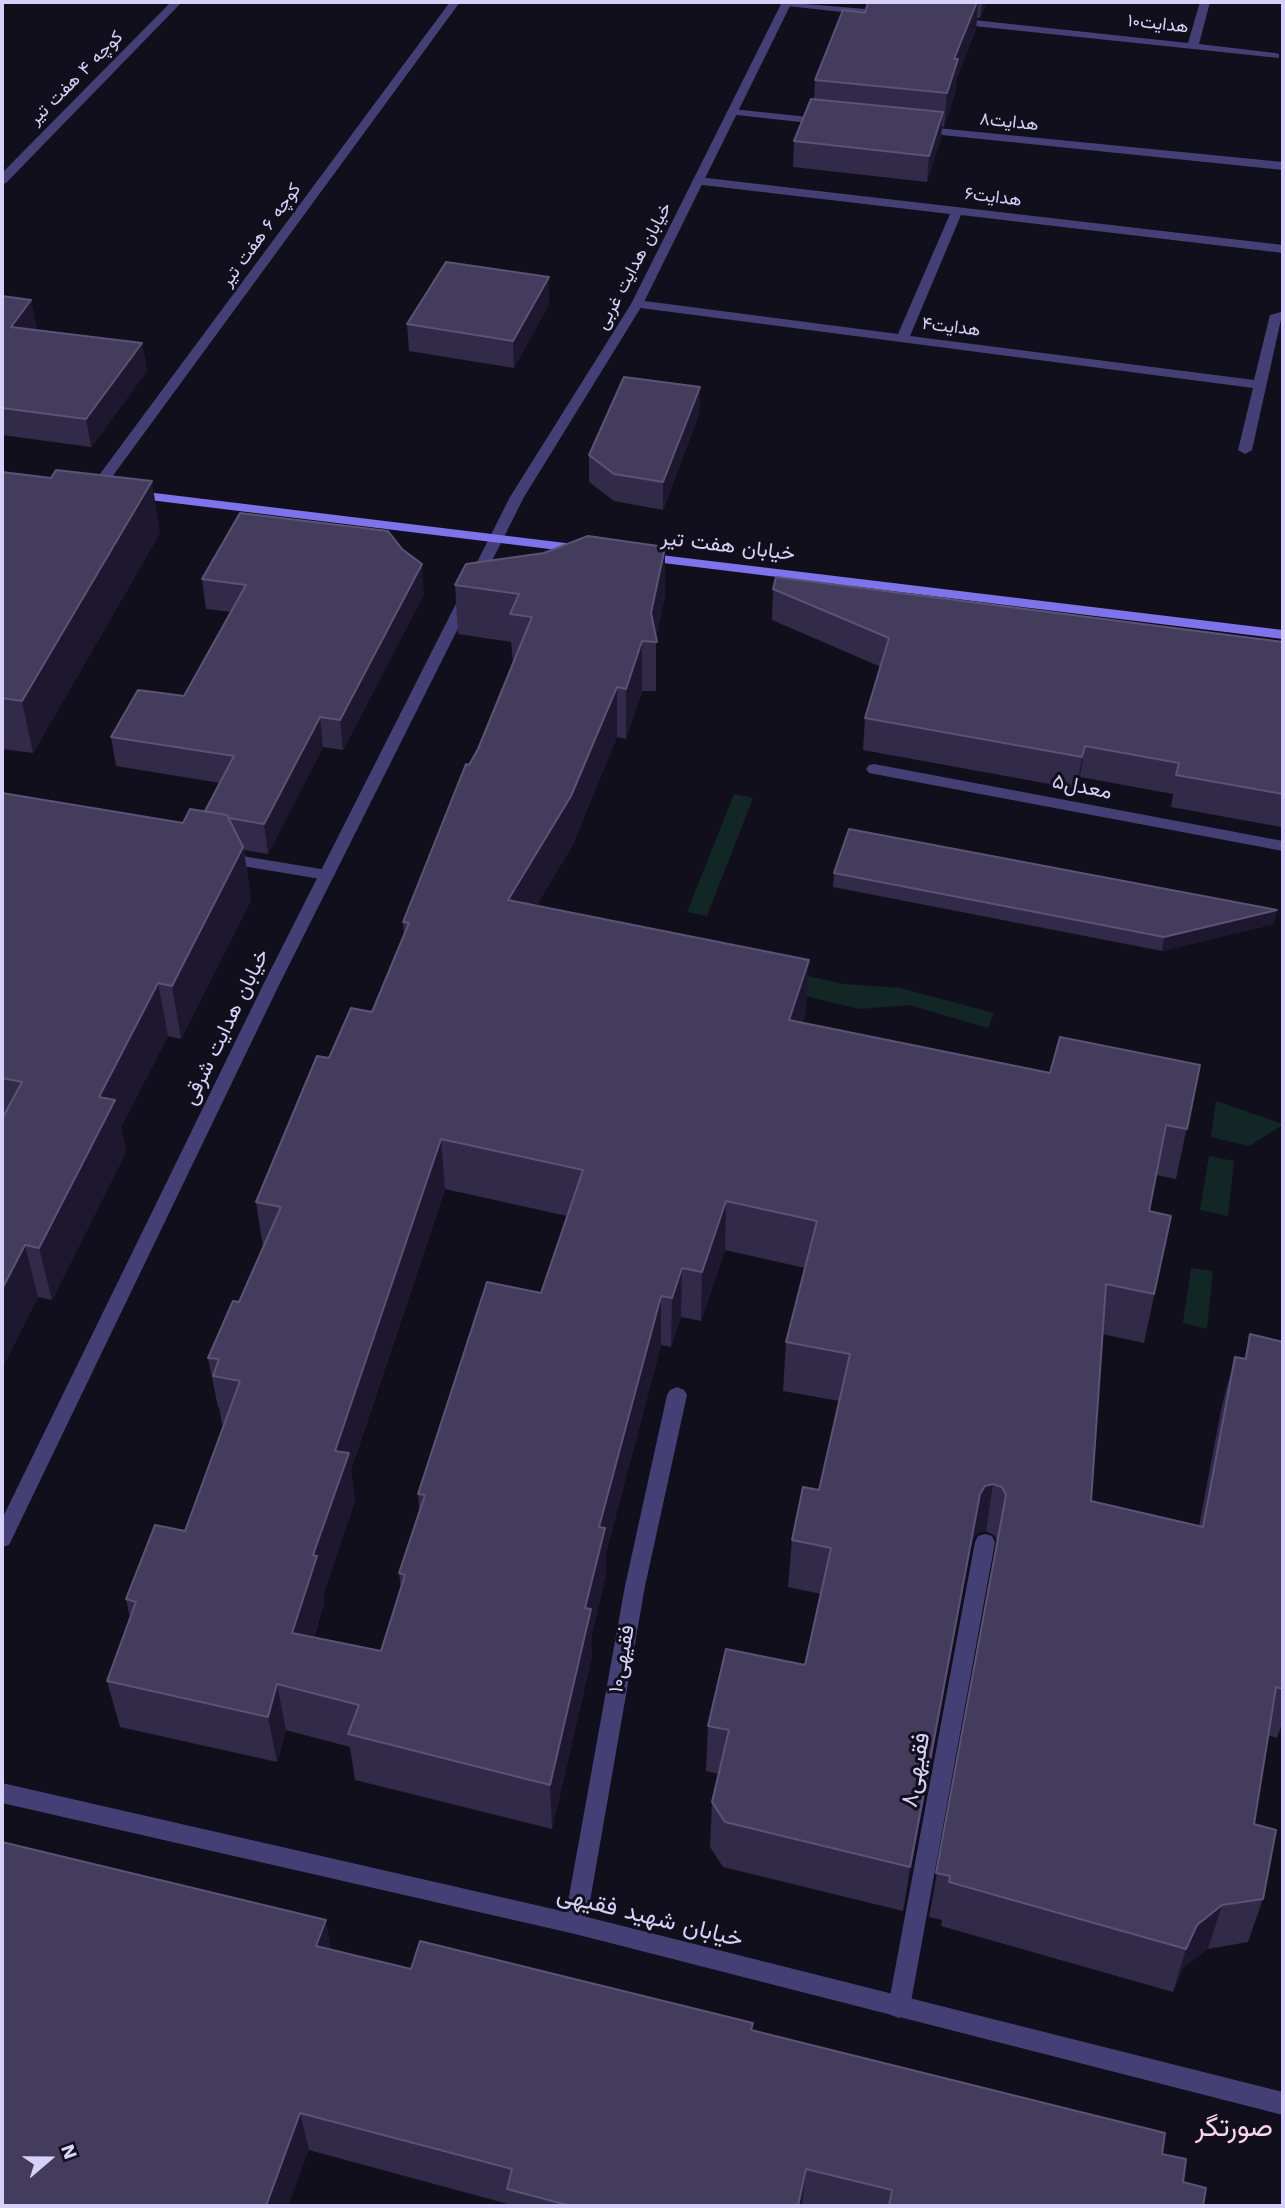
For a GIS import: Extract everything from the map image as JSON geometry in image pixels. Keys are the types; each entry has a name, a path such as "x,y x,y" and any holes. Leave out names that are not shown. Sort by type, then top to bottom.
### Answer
{"main road":[{"path":"89,489 594,550"},
{"name":"خیابان هفت تیر","path":"635,555 1283,635"}],"street":[{"name":"کوچه ۴ هفت تیر","path":"2,180 177,2"},
{"name":"کوچه ۶ هفت تیر","path":"89,489 454,2"},
{"path":"787,2 909,16"},
{"name":"خیابان هدایت غربی","path":"497,539 517,498 637,304 787,2"},
{"path":"1193,46 1205,2"},
{"name":"هدایت۱۰","path":"936,19 1275,56"},
{"path":"732,112 842,123"},
{"name":"هدایت۸","path":"897,128 1283,166"},
{"path":"2,164 15,166"},
{"name":"هدایت۶","path":"698,181 1283,249"},
{"path":"903,338 957,211"},
{"name":"هدایت۴","path":"637,304 1261,385"},
{"path":"1245,450 1276,315"},
{"name":"خیابان هدایت شرقی","path":"2,1539 327,875 497,539"},
{"name":"معدل۵","path":"874,769 1283,846"},
{"path":"208,855 327,875"},
{"name":"فقیهی۱۰","path":"575,1924 635,1586 677,1395"},
{"name":"فقیهی۸","path":"899,2007 985,1542"},
{"name":"خیابان شهید فقیهی","path":"2,1793 575,1924 1283,2104"}],"green space":[{"path":"734,794 753,798 707,916 687,912"},
{"path":"720,957 844,984 900,988 994,1013 988,1028 909,1005 860,1009 711,974"},
{"path":"1216,1101 1283,1125 1249,1146 1211,1137"},
{"path":"1209,1156 1234,1161 1228,1216 1200,1210"},
{"path":"1191,1268 1213,1271 1207,1329 1183,1323"}],"building":[{"path":"868,2 977,2 954,59 958,59 947,93 815,80 843,10 865,13"},
{"path":"811,99 943,112 929,156 794,141"},
{"path":"446,262 549,277 513,341 407,324"},
{"path":"2,296 31,300 11,327 142,343 86,419 2,408"},
{"path":"624,377 700,387 663,482 614,474 589,455"},
{"path":"56,470 152,481 22,701 2,698 2,472 51,478"},
{"path":"240,513 388,531 402,549 422,564 340,720 320,717 264,824 205,811 234,756 111,737 138,690 184,696 246,585 202,579"},
{"path":"588,536 665,547 651,613 657,642 642,641 626,689 617,687 571,796 508,900 809,960 789,1020 1050,1073 1060,1037 1200,1065 1187,1129 1166,1125 1149,1211 1171,1216 1154,1294 1106,1284 1091,1501 1203,1527 1235,1357 1246,1359 1250,1334 1283,1342 1283,1689 1276,1687 1254,1824 1276,1830 1263,1899 1222,1905 1197,1925 1186,1949 949,1882 950,1876 936,1873 1006,1495 1002,1487 993,1484 985,1486 980,1494 910,1867 725,1822 712,1802 729,1730 708,1726 726,1649 805,1665 831,1548 792,1540 803,1487 819,1490 850,1354 786,1342 817,1221 726,1201 702,1272 682,1268 672,1298 661,1296 599,1527 605,1528 585,1608 591,1609 550,1785 348,1734 359,1705 277,1684 268,1717 107,1681 136,1602 126,1599 155,1525 185,1531 240,1381 213,1376 219,1359 208,1358 233,1301 239,1302 281,1207 256,1202 317,1056 329,1058 351,1008 372,1012 409,923 403,922 466,764 469,765 478,749 532,617 510,614 519,594 455,585 466,564 544,553","holes":["441,1139 583,1170 541,1293 487,1282 418,1494 425,1495 399,1573 405,1575 381,1651 292,1633 317,1556 313,1555 349,1453 335,1451"]},
{"path":"776,577 1283,642 1283,794 1176,775 1179,763 1085,746 1082,757 865,718 889,638 773,589"},
{"path":"2,793 183,823 190,809 227,815 243,847 172,986 158,983 99,1097 115,1100 39,1248 25,1245 2,1289 2,1119 22,1082 2,1078"},
{"path":"849,829 1277,910 1164,937 834,873"},
{"path":"2,1842 326,1920 316,1946 411,1969 420,1941 753,2023 751,2030 1165,2133 1162,2154 1186,2159 1183,2182 1206,2188 1203,2206 889,2206 892,2190 806,2169 798,2206 571,2206 507,2189 512,2169 300,2113 266,2206 2,2206"}],"district":[{"name":"صورتگر","path":"1234,2128"}]}
